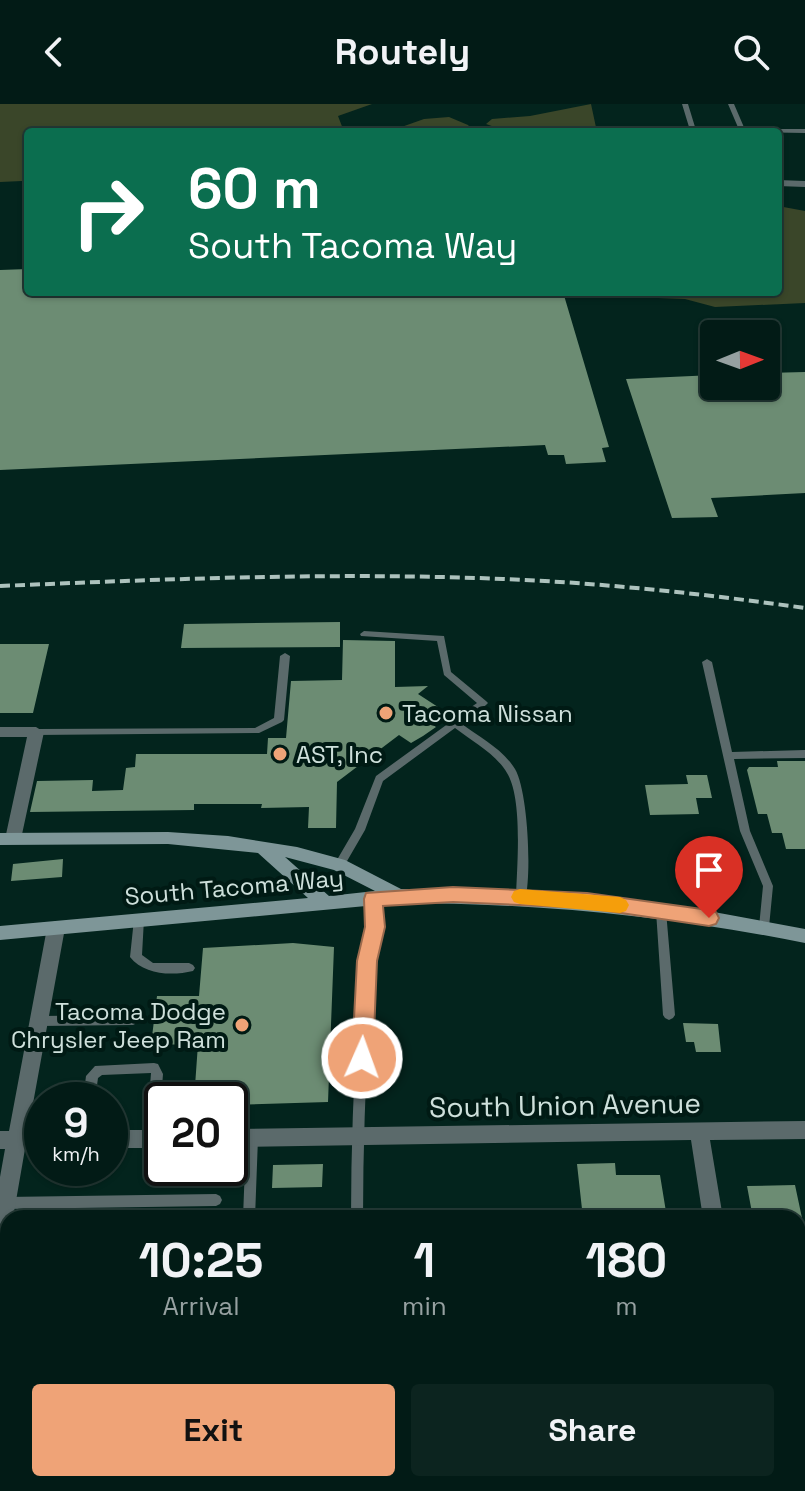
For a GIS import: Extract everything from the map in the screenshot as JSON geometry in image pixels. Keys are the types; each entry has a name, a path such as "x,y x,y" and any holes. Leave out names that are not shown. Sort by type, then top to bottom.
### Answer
{"main road":[{"path":"6,839 186,839 228,842 297,853 339,865 398,896"},
{"path":"265,850 325,902"},
{"name":"South Tacoma Way","path":"0,933 398,896 587,900 805,936"}],"street":[{"path":"782,183 805,184"},
{"path":"0,732 36,732 6,839"},
{"path":"4,1210 9,1140 39,1021 56,928"},
{"name":"South Union Avenue","path":"248,1138 805,1130"},
{"path":"699,1131 712,1210"}],"lane":[{"path":"685,104 691,128"},
{"path":"731,104 741,128"},
{"path":"782,131 805,131"},
{"path":"339,865 360,830 379,779 483,703 447,673 441,638 364,634"},
{"path":"36,732 256,731 279,720 285,656"},
{"path":"707,662 745,831 768,886 764,927"},
{"path":"453,722 508,766 517,779 523,848 521,897"},
{"path":"729,756 805,754"},
{"path":"357,1210 364,1005 367,961 375,927 373,899"},
{"path":"661,911 669,1015"},
{"path":"139,919 136,957 140,963 148,967 189,968"},
{"path":"39,1021 133,1020"},
{"path":"91,1082 92,1076 99,1070 154,1068 157,1082"},
{"path":"249,1210 252,1138"},
{"path":"5,1203 216,1200"}],"green space":[{"path":"0,104 372,104 338,116 343,128 24,128 24,177 22,181 0,182"},
{"path":"591,104 596,128 497,128 486,124 492,119 530,116"},
{"path":"449,117 471,128 399,128 424,119"},
{"path":"782,207 805,211 805,303 715,307 685,299 628,296 782,296"}],"building":[{"path":"24,269 24,296 564,296 609,447 602,448 606,462 566,464 564,455 548,455 545,445 0,470 0,270"},
{"path":"805,372 805,493 711,498 718,517 672,518 626,379 700,376 700,400 780,400 780,373"},
{"path":"340,622 340,647 181,648 184,624"},
{"path":"343,640 395,641 395,687 428,686 418,694 438,707 424,718 436,727 411,743 399,735 337,782 336,828 308,828 309,807 261,808 262,804 194,804 194,810 30,812 37,781 93,780 92,791 123,790 126,768 135,767 136,754 267,754 268,738 286,738 291,681 342,680"},
{"path":"0,644 49,644 33,713 0,713"},
{"path":"777,761 805,761 805,849 786,849 782,833 772,833 767,814 758,814 747,770 749,767 778,767"},
{"path":"686,775 707,775 712,798 696,798 699,814 650,815 645,785 688,784"},
{"path":"63,859 62,877 11,881 13,864"},
{"name":"Tacoma Dodge Chrysler Jeep Ram","path":"293,943 334,947 328,1102 248,1104 248,1082 195,1082 198,1044 151,1045 157,996 199,996 203,948"},
{"path":"683,1023 718,1024 721,1052 696,1052 694,1042 686,1042"},
{"path":"615,1163 616,1175 660,1175 666,1210 582,1210 577,1164"},
{"path":"323,1164 322,1187 272,1188 273,1165"},
{"path":"795,1185 800,1210 752,1210 747,1186"}],"railway":[{"path":"0,586 252,577 440,577 617,586 805,608"}],"slow traffic":[{"path":"520,897 620,905"}],"place":[{"name":"Tacoma Nissan","path":"386,713"},
{"name":"AST, Inc","path":"280,754"},
{"name":"Tacoma Dodge Chrysler Jeep Ram","path":"242,1025"}],"route":[{"path":"362,1058 367,961 375,927 373,899 489,895 587,900 709,918"}]}
